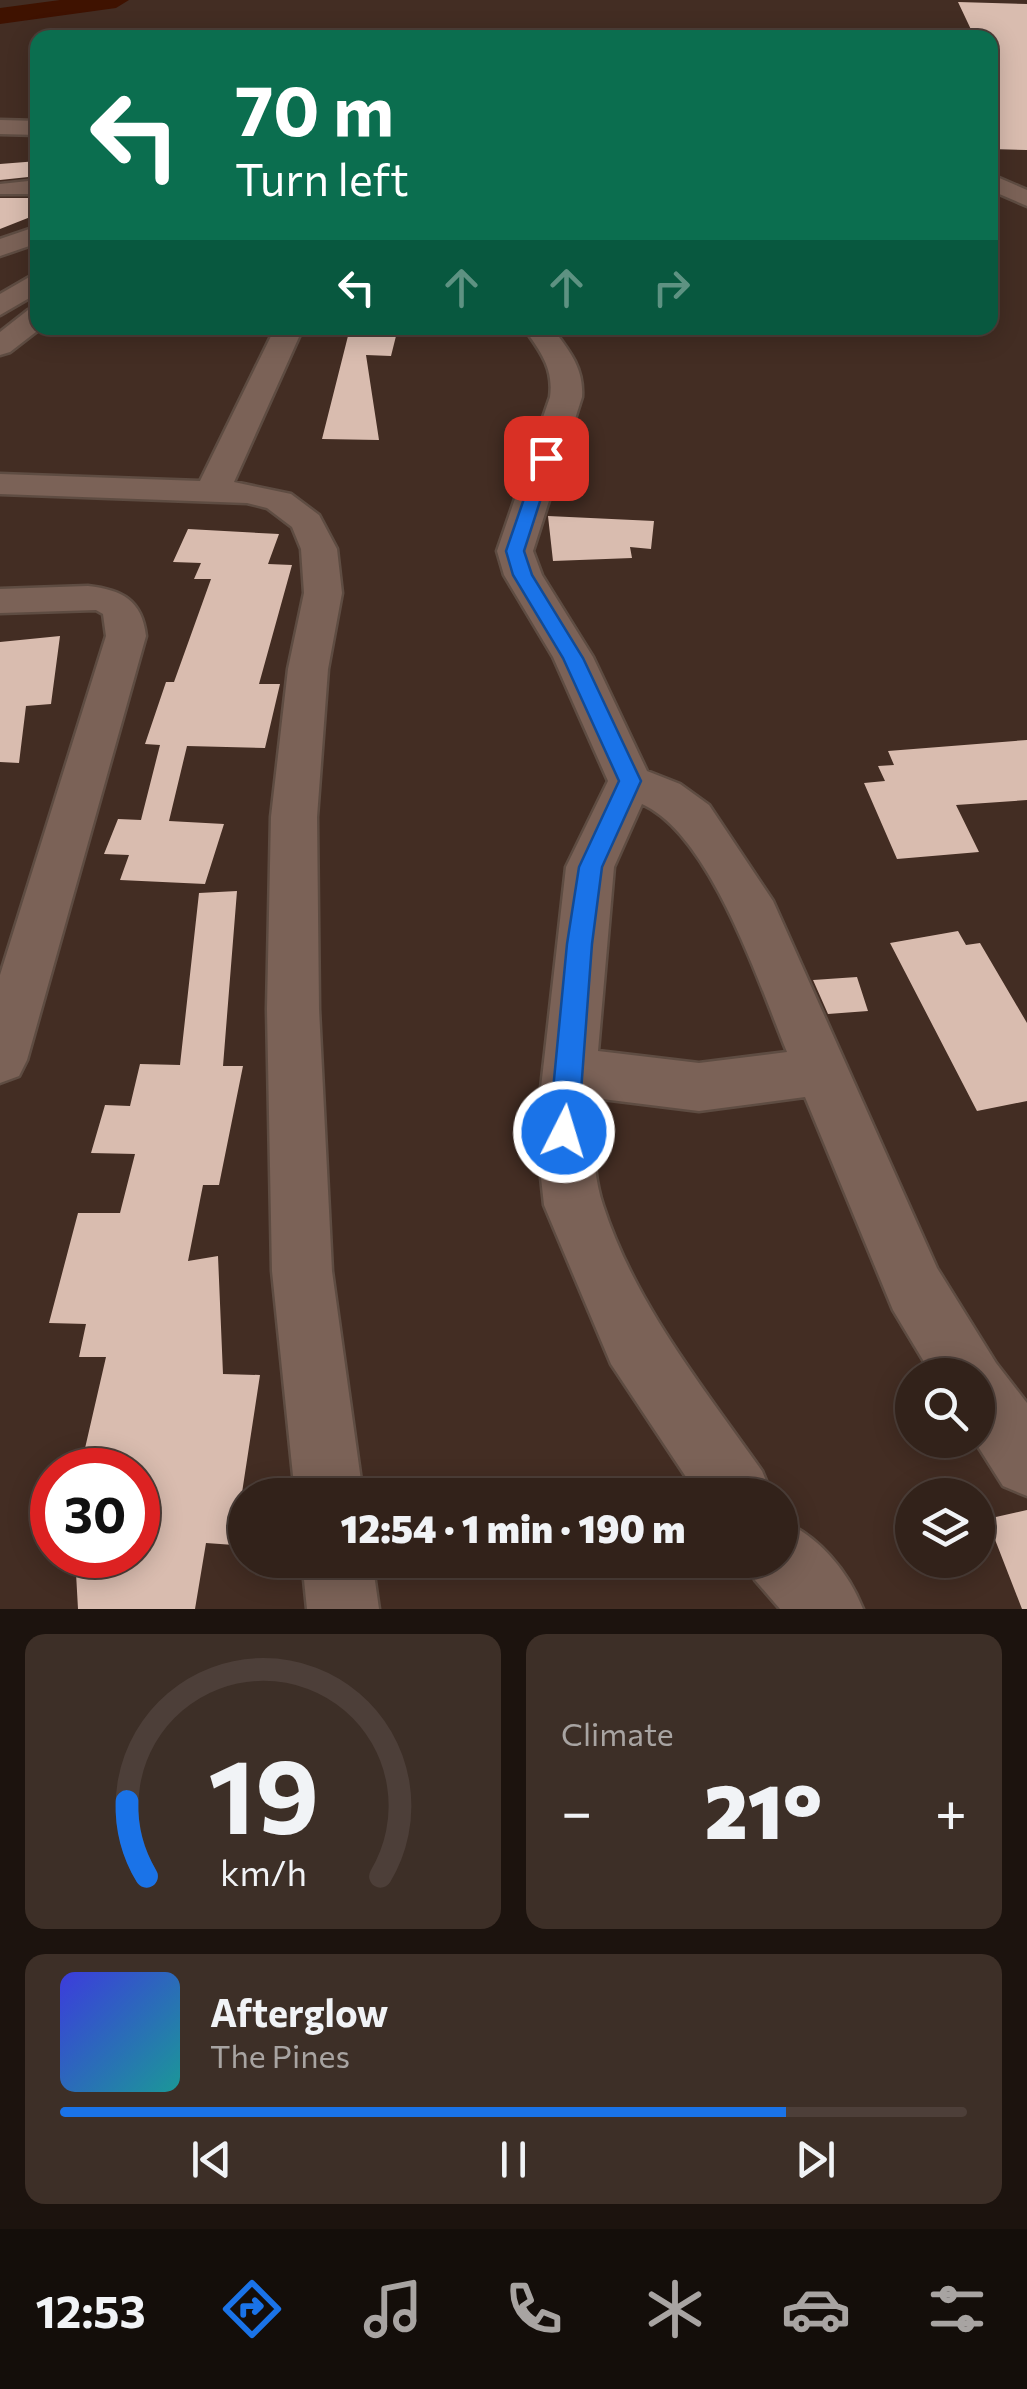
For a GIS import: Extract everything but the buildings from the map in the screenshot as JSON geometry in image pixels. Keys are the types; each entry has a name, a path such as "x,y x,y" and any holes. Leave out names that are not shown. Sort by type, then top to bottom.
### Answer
{"street":[{"path":"0,127 30,128"},
{"path":"0,140 30,140"},
{"path":"1001,171 1027,199"},
{"path":"8,189 30,188"},
{"path":"0,248 30,237"},
{"path":"0,346 30,322"},
{"path":"213,490 286,335"},
{"path":"543,335 561,360 568,380 566,397 515,551 523,575 573,658 630,781 664,795 693,817 749,901 915,1289 958,1358"},
{"path":"0,484 213,490 279,501 308,522 319,549 323,592 308,669 294,817 293,1008 302,1271 327,1478"},
{"path":"0,600 112,602 125,616 126,636 0,1060"},
{"path":"630,781 590,867 564,1132 574,1204 632,1342 726,1478"},
{"path":"568,1071 699,1088 822,1071"},
{"path":"995,1414 1027,1462"},
{"path":"798,1576 827,1609"},
{"path":"339,1578 343,1609"}],"waterway":[{"path":"0,16 116,0"}],"route":[{"path":"546,458 522,520 515,551 523,575 573,658 630,781 590,867 564,1132"}]}
